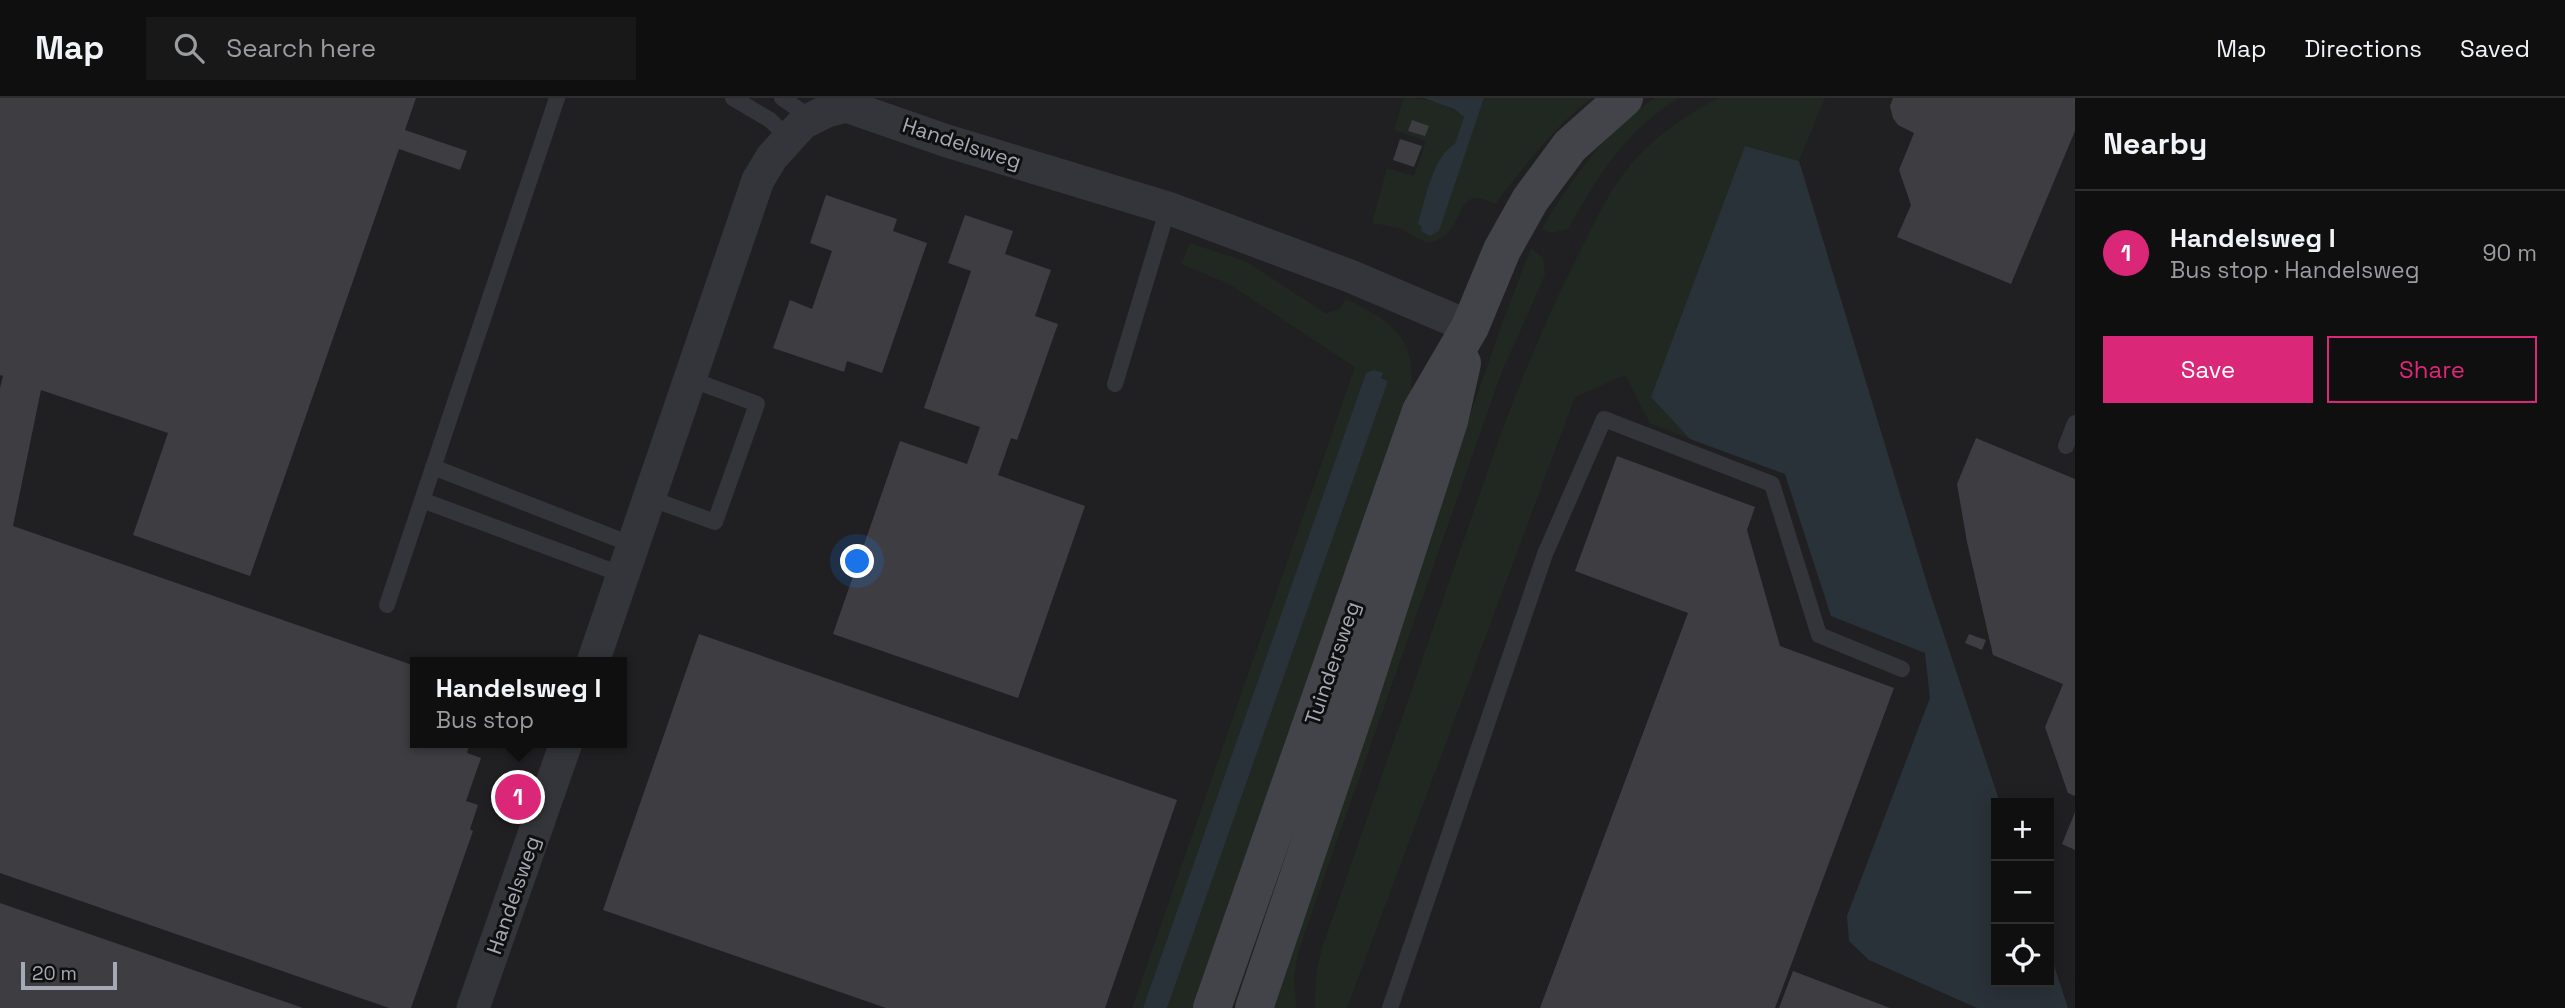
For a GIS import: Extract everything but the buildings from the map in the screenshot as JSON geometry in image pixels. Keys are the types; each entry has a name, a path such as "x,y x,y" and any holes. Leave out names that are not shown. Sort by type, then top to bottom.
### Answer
{"main road":[{"name":"Tuindersweg","path":"1212,1008 1422,411 1470,327 1502,250 1530,200 1570,146 1624,98"},
{"name":"Tuindersweg","path":"1254,1008 1358,702 1449,421 1470,327"}],"street":[{"name":"Handelsweg","path":"800,128 846,106 947,141 1168,208 1350,276 1470,327"},
{"path":"595,657 758,180 772,157 800,128"},
{"name":"Handelsweg","path":"473,1008 564,748"}],"lane":[{"path":"387,606 557,98"},
{"path":"733,98 770,120 800,128"},
{"path":"782,98 800,128"},
{"path":"1115,384 1168,208"},
{"path":"649,498 715,522 757,404 690,379"},
{"path":"1390,1008 1545,554 1604,419 1772,484 1819,635 1902,669"},
{"path":"2066,446 2075,423"},
{"path":"433,467 628,560"},
{"path":"422,500 628,560"}],"shaded area":[{"path":"0,98 2075,98 2075,1008 0,1008"},
{"path":"1404,98 1436,102 1464,117 1455,144 1418,224 1431,235 1439,231 1484,98 1592,98 1553,134 1496,203 1478,198 1468,201 1446,234 1427,243 1399,228 1372,223 1387,168 1414,176 1426,141 1394,130"},
{"path":"1424,98 1484,98 1439,231 1430,236 1421,231 1422,227 1418,224 1427,191 1435,168 1447,150 1455,144 1464,117 1454,109"},
{"path":"1655,98 1678,98 1642,126 1614,156 1568,229 1551,233 1542,229 1591,157 1621,125"},
{"path":"1718,98 1825,98 1799,161 1746,146 1651,397 1690,439 1650,423 1625,375 1575,397 1347,1008 1315,1008 1316,973 1322,948 1495,450 1546,323 1598,215 1625,172 1662,134"},
{"path":"1745,146 1799,161 1929,590 1998,798 1991,798 1991,987 2054,987 2054,965 2068,1008 1977,1008 1869,960 1849,941 1847,916 1930,698 1925,653 1831,616 1785,474 1690,439 1651,397"},
{"path":"1190,243 1247,262 1325,313 1339,310 1346,299 1379,318 1401,337 1411,364 1412,381 1410,403 1200,1008 1167,1008 1388,381 1372,372 1366,373 1143,1008 1132,1008 1355,367 1229,284 1181,264"},
{"path":"1531,248 1543,258 1545,275 1501,374 1298,952 1294,978 1296,1008 1264,1008 1499,332"},
{"path":"1374,370 1383,373 1381,378 1388,381 1167,1008 1143,1008 1366,373"}],"place":[{"name":"Handelsweg I","path":"518,797"}]}
